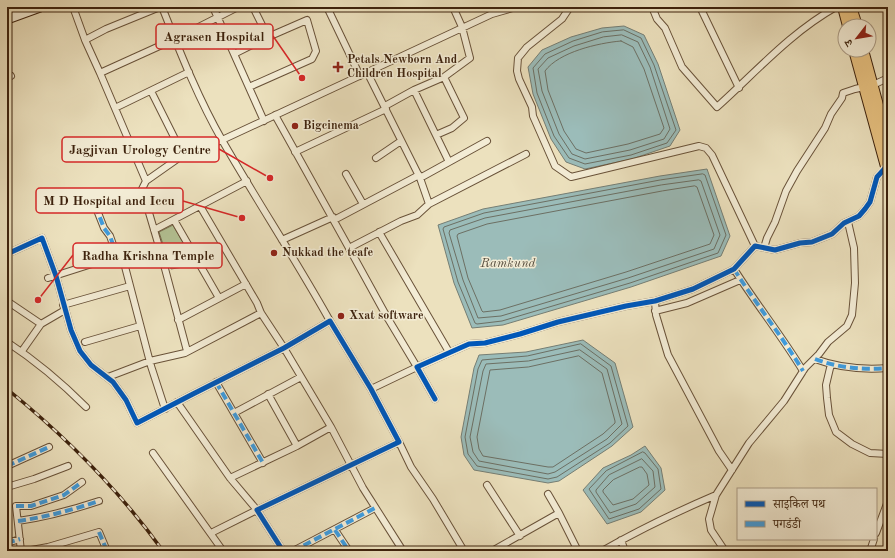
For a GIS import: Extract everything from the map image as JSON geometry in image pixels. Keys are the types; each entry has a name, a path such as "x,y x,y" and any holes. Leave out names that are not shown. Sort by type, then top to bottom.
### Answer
{"main road":[{"path":"843,7 846,18"},
{"path":"851,7 854,18"},
{"path":"857,58 888,142"},
{"path":"864,58 868,86 887,169"}],"street":[{"path":"7,19 40,7"},
{"path":"73,7 84,40 100,73 146,181"},
{"path":"84,40 106,29 161,7 189,72 222,140 306,278 370,389 412,467 434,499 464,551"},
{"path":"213,7 264,120"},
{"path":"100,73 175,39 238,7"},
{"path":"253,7 268,37"},
{"path":"326,7 360,76"},
{"path":"295,152 385,108 414,90 444,77 470,58 462,28 454,7"},
{"path":"187,351 142,189 146,181 183,155 222,140 492,14 516,7"},
{"path":"570,7 562,18 526,47 518,58 517,71 519,79 532,107 533,116 555,166 571,177 699,146 706,148 712,155 755,246"},
{"path":"652,7 657,19 665,28 682,67 717,107 794,35 820,16 836,7"},
{"path":"700,7 738,88"},
{"path":"234,54 307,20 316,51 312,59 249,87"},
{"path":"115,108 189,72"},
{"path":"367,72 420,176 429,204"},
{"path":"436,135 452,128 464,118 444,77"},
{"path":"764,248 786,191 800,165 825,128 831,114 842,98 843,93 855,88 868,86 888,78"},
{"path":"414,90 449,162"},
{"path":"151,91 183,155"},
{"path":"275,115 387,317 417,366 434,399"},
{"path":"376,158 401,141"},
{"path":"282,240 334,219 449,162 487,141"},
{"path":"350,248 401,221 417,215 429,204 526,154"},
{"path":"755,246 775,250 800,243 812,242 832,234 844,223 859,216 865,209 870,202 878,177 887,169"},
{"path":"346,174 363,204"},
{"path":"154,230 247,181"},
{"path":"91,195 104,228 110,236 120,258 130,286 150,361 165,408"},
{"path":"200,206 246,284 261,313 284,348 331,427 363,488 403,551"},
{"path":"174,220 219,298"},
{"path":"725,551 711,530 709,519 716,495 749,443 784,401 803,371 815,359 828,342 847,326 852,315 855,282 854,248 848,222"},
{"path":"379,232 449,352"},
{"path":"7,254 42,238 56,276 71,330 80,351 91,365 113,382 126,400 137,423 284,348 330,321"},
{"path":"370,389 417,366 469,344 485,343 558,322 626,306 655,301 694,289 734,269 755,246"},
{"path":"48,278 120,258 160,250"},
{"path":"734,269 803,371"},
{"path":"655,311 687,303 740,280"},
{"path":"178,320 246,284"},
{"path":"22,351 41,324 64,308 130,286"},
{"path":"7,301 41,324"},
{"path":"655,301 655,311 668,355 719,451 732,470"},
{"path":"108,377 150,361 187,351 261,313"},
{"path":"85,342 140,326"},
{"path":"7,342 22,351 62,383 86,407"},
{"path":"815,359 831,364 866,369 888,368"},
{"path":"831,364 826,385 829,415 836,432 852,444 870,453 888,454"},
{"path":"234,413 301,376"},
{"path":"216,382 263,463"},
{"path":"268,394 297,446"},
{"path":"177,402 230,478 257,510 283,551"},
{"path":"230,478 297,446 331,427"},
{"path":"211,533 399,442"},
{"path":"7,466 49,447"},
{"path":"153,453 223,551"},
{"path":"7,487 34,479 68,466"},
{"path":"21,551 16,506 31,506 64,495 82,482"},
{"path":"487,485 520,536"},
{"path":"548,494 578,551"},
{"path":"602,551 680,510 716,495"},
{"path":"18,521 64,512 99,501"},
{"path":"877,530 888,501"},
{"path":"293,551 375,508"},
{"path":"492,551 559,513"},
{"path":"335,530 349,551"},
{"path":"26,551 48,547 99,532 107,551"},
{"path":"7,542 20,539"},
{"path":"621,540 625,551"},
{"path":"870,551 874,540"}],"green space":[{"path":"173,225 196,265 171,269 159,232"}],"water":[{"path":"624,26 644,35 658,64 680,130 670,146 632,159 585,169 566,162 551,139 533,94 528,67 542,50 571,37 602,28"},
{"name":"Ramkund","path":"707,169 730,236 721,256 631,287 503,325 472,328 454,283 438,225 483,209 660,176"},
{"path":"583,340 615,363 633,427 612,446 559,481 548,483 474,470 464,455 461,437 474,368 479,355 526,352"},
{"path":"645,446 661,468 665,490 641,512 607,524 583,490 603,468 631,455"}],"railway":[{"path":"7,389 50,426 110,485 163,551"}],"marked path":[{"path":"91,195 104,228 110,236 117,256"},
{"path":"734,269 803,371"},
{"path":"815,359 851,368 888,368"},
{"path":"216,382 263,463"},
{"path":"7,466 49,447"},
{"path":"16,506 31,506 64,495 82,482"},
{"path":"18,521 59,513 99,501"},
{"path":"293,551 375,508"},
{"path":"335,530 349,551"},
{"path":"99,532 107,551"},
{"path":"7,543 20,539"}],"cycle path":[{"path":"435,399 417,367 469,344 485,343 558,322 626,306 655,301 693,289 734,269 755,246 775,250 800,243 812,242 832,234 844,223 859,216 865,209 870,202 877,177 888,165"},
{"path":"7,254 42,238 56,276 71,330 80,351 91,365 113,382 126,400 137,423 284,348 330,321 371,389 399,442 257,510 283,551"}],"place":[{"name":"Petals Newborn And Children Hospital","path":"338,67"},
{"name":"Agrasen Hospital","path":"302,78"},
{"name":"Bigcinema","path":"295,126"},
{"name":"Jagjivan Urology Centre","path":"270,178"},
{"name":"M D Hospital and Iccu","path":"242,218"},
{"name":"Nukkad the teafe","path":"274,253"},
{"name":"Radha Krishna Temple","path":"38,300"},
{"name":"Xxat software","path":"341,316"}]}
